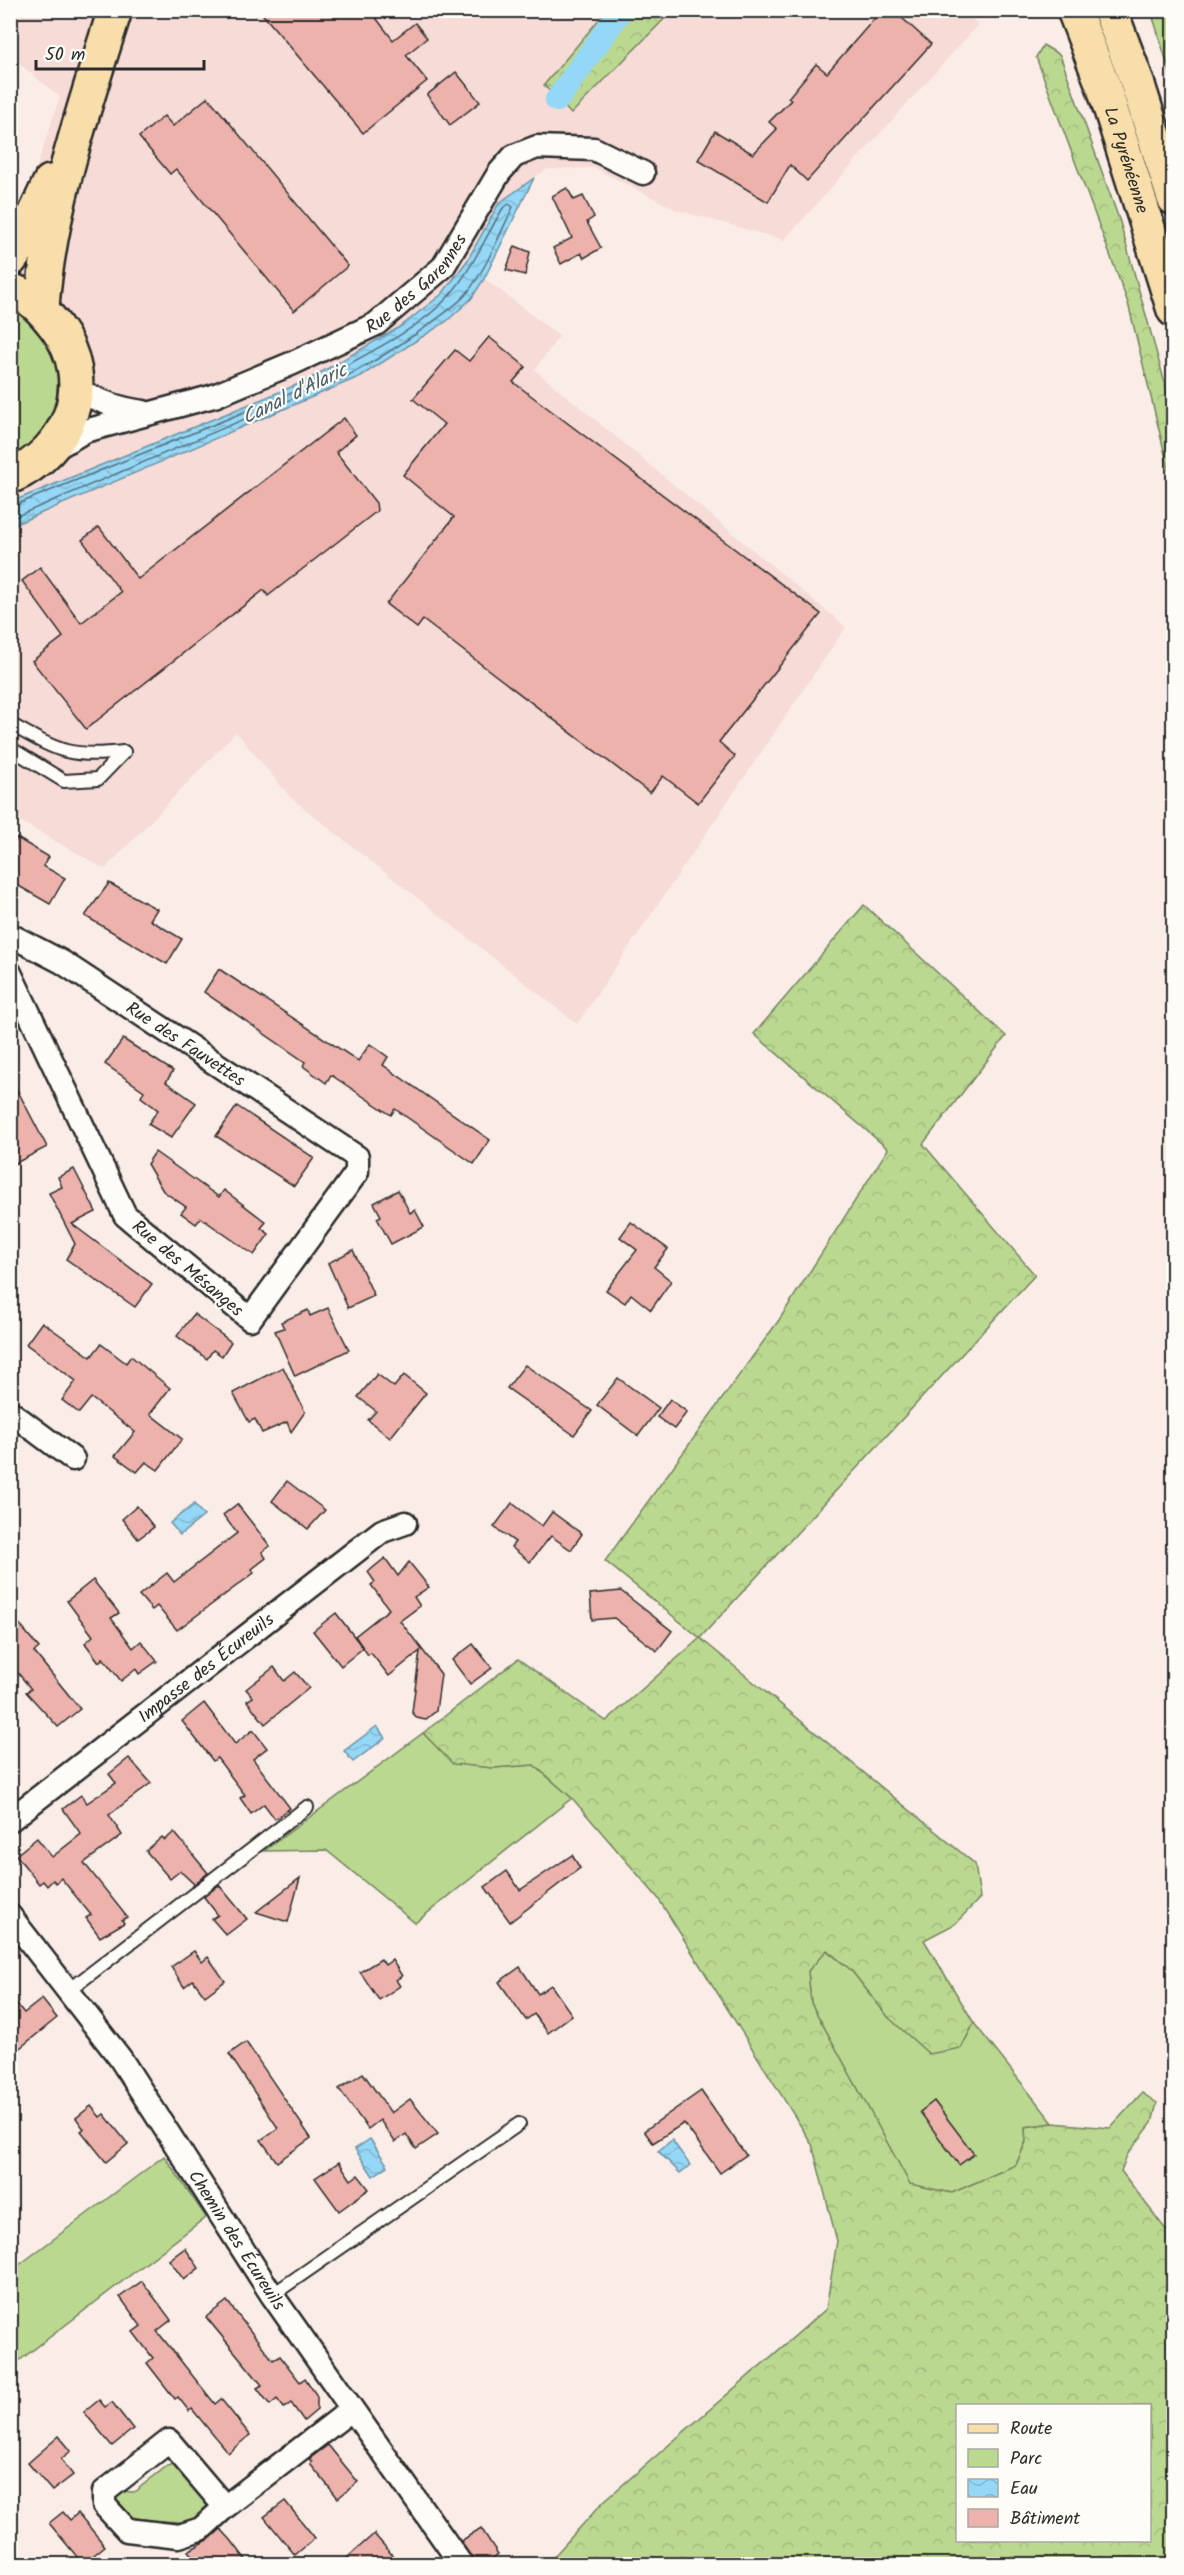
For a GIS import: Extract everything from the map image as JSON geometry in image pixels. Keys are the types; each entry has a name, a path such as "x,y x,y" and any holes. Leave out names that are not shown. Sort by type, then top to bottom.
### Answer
{"main road":[{"path":"42,308 45,267 82,115 115,10"},
{"name":"La Pyrénéenne","path":"1074,10 1104,88 1173,310"},
{"name":"La Pyrénéenne","path":"1110,10 1136,79 1173,198"},
{"path":"10,260 21,245 82,115"},
{"path":"10,290 42,308 68,344 76,377 76,389 66,428 50,452 30,468 10,477"}],"street":[{"name":"Rue des Garennes","path":"50,452 85,430 214,396 293,363 376,324 443,267 499,173 514,156 537,147 594,149 643,173"},
{"name":"Rue des Garennes","path":"76,389 98,401 125,410 151,413"},
{"name":"Rue des Fauvettes","path":"10,935 62,962 357,1157"},
{"name":"Rue des Mésanges","path":"10,973 125,1215 250,1320 357,1172 357,1157"},
{"path":"10,1412 73,1459"},
{"name":"Impasse des Écureuils","path":"10,1820 382,1531 405,1524"},
{"name":"Chemin des Écureuils","path":"10,1916 120,2058 272,2295 461,2565"},
{"path":"225,2507 169,2441 104,2492 104,2505 127,2530 179,2536 201,2529 225,2507 351,2410"}],"lane":[{"path":"10,724 54,748 77,755 124,752 98,779 64,782 10,748"},
{"path":"68,1991 307,1807"},
{"path":"272,2295 519,2124"}],"shaded area":[{"path":"964,10 978,25 784,240 677,210 594,168 547,169 534,178 484,278 559,336 535,370 846,627 577,1024 291,798 236,732 105,869 11,816 11,461 20,312 11,309 11,237 60,97 11,57 11,11 606,11 586,37 571,114 672,11"}],"green space":[{"path":"606,11 672,11 571,114 544,85"},
{"path":"1151,11 1173,11 1173,82"},
{"path":"1043,45 1060,55 1120,222 1173,412 1173,487 1128,303 1036,57"},
{"path":"10,309 28,319 42,333 51,350 56,368 57,387 48,425 37,442 10,461"},
{"path":"864,905 1006,1036 923,1144 1035,1275 700,1638 605,1561 779,1320 888,1149 754,1034"},
{"path":"700,1638 975,1864 980,1898 955,1924 924,1940 974,2023 961,2048 929,2054 889,2018 851,1970 827,1950 808,1971 811,2003 910,2184 952,2193 1016,2165 1026,2142 1025,2127 1053,2123 1110,2128 1142,2093 1157,2103 1152,2123 1127,2155 1121,2171 1173,2239 1173,2564 547,2564 604,2501 826,2309 837,2241 812,2144 658,1898 572,1798 534,1765 493,1768 453,1764 423,1733 518,1659 606,1721"},
{"path":"423,1733 453,1763 493,1768 534,1765 572,1798 415,1923 326,1850 264,1851"},
{"path":"826,1950 851,1970 889,2018 961,2048 974,2023 1053,2123 1025,2127 1026,2141 1016,2165 952,2193 910,2185 811,2003 808,1971"},
{"path":"164,2156 206,2217 11,2367 11,2271"},
{"path":"178,2463 211,2507 203,2515 188,2522 149,2520 132,2517 123,2511 114,2496 119,2491 134,2492 167,2466"}],"water":[{"path":"534,178 484,279 471,299 447,321 361,376 11,526 11,502 306,381 400,327 442,294 467,261 499,203"},
{"path":"194,1504 204,1516 180,1535 170,1523"},
{"path":"377,1726 385,1738 353,1762 344,1751"},
{"path":"370,2139 388,2166 373,2176 355,2149"},
{"path":"672,2140 690,2165 680,2173 658,2151"}],"building":[{"path":"259,10 370,10 393,40 415,23 427,38 406,55 427,81 363,133"},
{"path":"882,10 893,10 931,44 807,181 790,165 768,202 698,160 715,131 753,154 777,129 769,122 791,100 788,98 816,64 827,73"},
{"path":"456,72 480,102 450,125 427,95"},
{"path":"208,97 348,266 294,311 176,169 170,174 139,137 164,116 173,126"},
{"path":"567,188 574,200 583,196 594,217 587,222 601,248 584,258 581,253 561,264 553,248 572,238 552,196"},
{"path":"515,246 530,252 525,275 506,270"},
{"path":"489,337 526,367 513,382 821,614 719,742 735,756 698,803 663,776 650,793 423,620 417,628 386,604 454,517 403,475 444,424 413,399 455,350 469,361"},
{"path":"344,418 356,435 336,452 376,503 377,511 268,596 264,590 86,729 32,661 63,637 22,581 40,567 81,623 121,592 82,540 99,527 138,579"},
{"path":"17,838 49,857 43,866 65,878 50,904 10,881 10,850"},
{"path":"109,883 157,909 150,920 182,939 167,964 85,916"},
{"path":"219,969 358,1061 370,1044 388,1057 383,1065 490,1140 474,1164 395,1109 391,1115 331,1075 326,1083 303,1066 305,1062 204,992"},
{"path":"123,1039 173,1071 166,1082 196,1103 171,1138 148,1124 158,1110 141,1097 144,1091 105,1064"},
{"path":"10,1076 47,1147 10,1166"},
{"path":"237,1106 314,1158 294,1186 216,1136"},
{"path":"155,1152 219,1197 224,1190 266,1222 261,1228 269,1234 254,1255 201,1218 196,1224 181,1213 186,1207 163,1191 147,1164"},
{"path":"74,1169 96,1212 72,1224 152,1284 135,1307 66,1259 75,1244 49,1193 62,1187 58,1177"},
{"path":"398,1190 410,1213 415,1210 424,1227 391,1244 377,1218 381,1216 374,1203"},
{"path":"631,1222 668,1249 654,1267 671,1281 651,1310 631,1294 625,1303 606,1290 637,1250 620,1237"},
{"path":"353,1250 374,1296 348,1308 328,1263"},
{"path":"328,1308 349,1350 295,1376 275,1331 284,1328 281,1322 308,1310 310,1316"},
{"path":"194,1314 231,1342 222,1356 213,1350 207,1359 177,1336"},
{"path":"42,1322 91,1357 101,1344 126,1363 131,1356 170,1388 150,1414 182,1439 158,1470 146,1462 137,1472 115,1456 135,1432 91,1398 79,1413 62,1400 76,1381 26,1344"},
{"path":"525,1365 592,1411 574,1435 507,1388"},
{"path":"283,1367 305,1412 291,1432 287,1422 262,1433 255,1419 249,1422 233,1393"},
{"path":"377,1374 394,1387 404,1375 426,1393 390,1438 368,1420 376,1411 358,1397"},
{"path":"618,1378 659,1408 638,1436 597,1405"},
{"path":"670,1399 687,1412 674,1429 657,1417"},
{"path":"287,1481 325,1510 308,1529 272,1501"},
{"path":"512,1503 542,1526 552,1512 582,1534 571,1550 551,1536 530,1562 511,1547 515,1542 494,1527"},
{"path":"237,1504 270,1546 262,1552 266,1558 252,1569 254,1573 177,1630 157,1606 152,1610 139,1595 167,1573 174,1582 237,1533 223,1515"},
{"path":"137,1506 154,1527 138,1539 122,1519"},
{"path":"385,1558 398,1576 409,1562 429,1587 414,1597 420,1606 400,1621 441,1674 436,1711 425,1720 417,1718 412,1712 420,1651 389,1676 371,1653 368,1655 355,1636 389,1609 371,1585 375,1582 368,1572"},
{"path":"93,1580 119,1613 111,1618 133,1648 141,1641 157,1661 139,1674 136,1669 121,1681 103,1658 99,1662 85,1643 93,1636 67,1601"},
{"path":"621,1591 672,1631 657,1651 614,1618 592,1620 590,1594"},
{"path":"10,1613 39,1648 34,1652 80,1709 58,1727 26,1692 31,1689 10,1663"},
{"path":"336,1613 363,1648 341,1666 313,1631"},
{"path":"473,1644 492,1668 470,1684 452,1660"},
{"path":"274,1667 284,1681 295,1672 309,1688 265,1724 247,1701 253,1697 246,1689"},
{"path":"204,1703 235,1744 253,1730 267,1748 253,1759 290,1808 275,1819 264,1804 251,1814 240,1798 245,1795 217,1758 213,1761 182,1721"},
{"path":"129,1758 151,1783 109,1815 122,1835 84,1863 127,1917 122,1920 124,1923 100,1937 86,1918 91,1915 61,1878 56,1883 53,1880 47,1886 43,1881 39,1884 16,1855 37,1838 52,1857 81,1834 63,1809 81,1795 87,1803 116,1783 109,1774"},
{"path":"174,1832 208,1873 194,1884 180,1871 170,1879 146,1851 162,1837 165,1840"},
{"path":"572,1855 580,1868 510,1922 485,1887 507,1871 520,1890"},
{"path":"300,1878 288,1922 256,1912"},
{"path":"219,1885 247,1919 226,1935 212,1919 218,1915 204,1897"},
{"path":"194,1951 202,1962 208,1957 225,1981 205,1996 193,1980 184,1987 171,1967"},
{"path":"381,1959 385,1965 392,1960 402,1976 396,1980 400,1986 379,2000 360,1972"},
{"path":"520,1967 538,1994 551,1985 572,2015 548,2033 534,2014 526,2020 499,1982"},
{"path":"10,1996 24,2013 42,1999 57,2018 10,2056"},
{"path":"246,2042 311,2138 277,2162 261,2140 278,2128 229,2054"},
{"path":"363,2073 391,2113 410,2099 438,2134 416,2149 406,2134 395,2142 380,2120 368,2129 339,2089"},
{"path":"701,2091 746,2155 720,2173 684,2123 653,2143 644,2131"},
{"path":"934,2101 974,2154 959,2165 920,2112"},
{"path":"91,2106 100,2117 104,2114 128,2144 106,2162 81,2131 84,2129 76,2118"},
{"path":"339,2162 351,2180 358,2175 369,2189 339,2211 315,2178"},
{"path":"185,2248 199,2268 184,2280 169,2260"},
{"path":"142,2281 171,2320 157,2331 215,2404 221,2399 250,2435 228,2453 192,2409 189,2411 178,2397 175,2399 147,2363 153,2358 133,2332 141,2326 120,2297"},
{"path":"227,2301 273,2360 280,2356 300,2382 305,2378 317,2396 317,2410 304,2421 291,2403 284,2408 277,2399 270,2405 257,2388 262,2385 206,2317"},
{"path":"99,2400 105,2407 112,2402 133,2429 112,2446 84,2412"},
{"path":"59,2436 71,2451 61,2459 73,2475 52,2491 28,2463"},
{"path":"328,2445 358,2482 338,2498 310,2464 312,2462 309,2459"},
{"path":"285,2501 315,2538 295,2555 264,2517"},
{"path":"63,2512 70,2520 78,2513 105,2546 83,2564 49,2523"},
{"path":"481,2528 498,2554 484,2565 474,2565 461,2541"},
{"path":"221,2529 250,2565 200,2565 188,2551 210,2539"},
{"path":"374,2534 401,2565 339,2565"}],"waterway":[{"name":"Canal d'Alaric","path":"557,100 621,10"}]}
